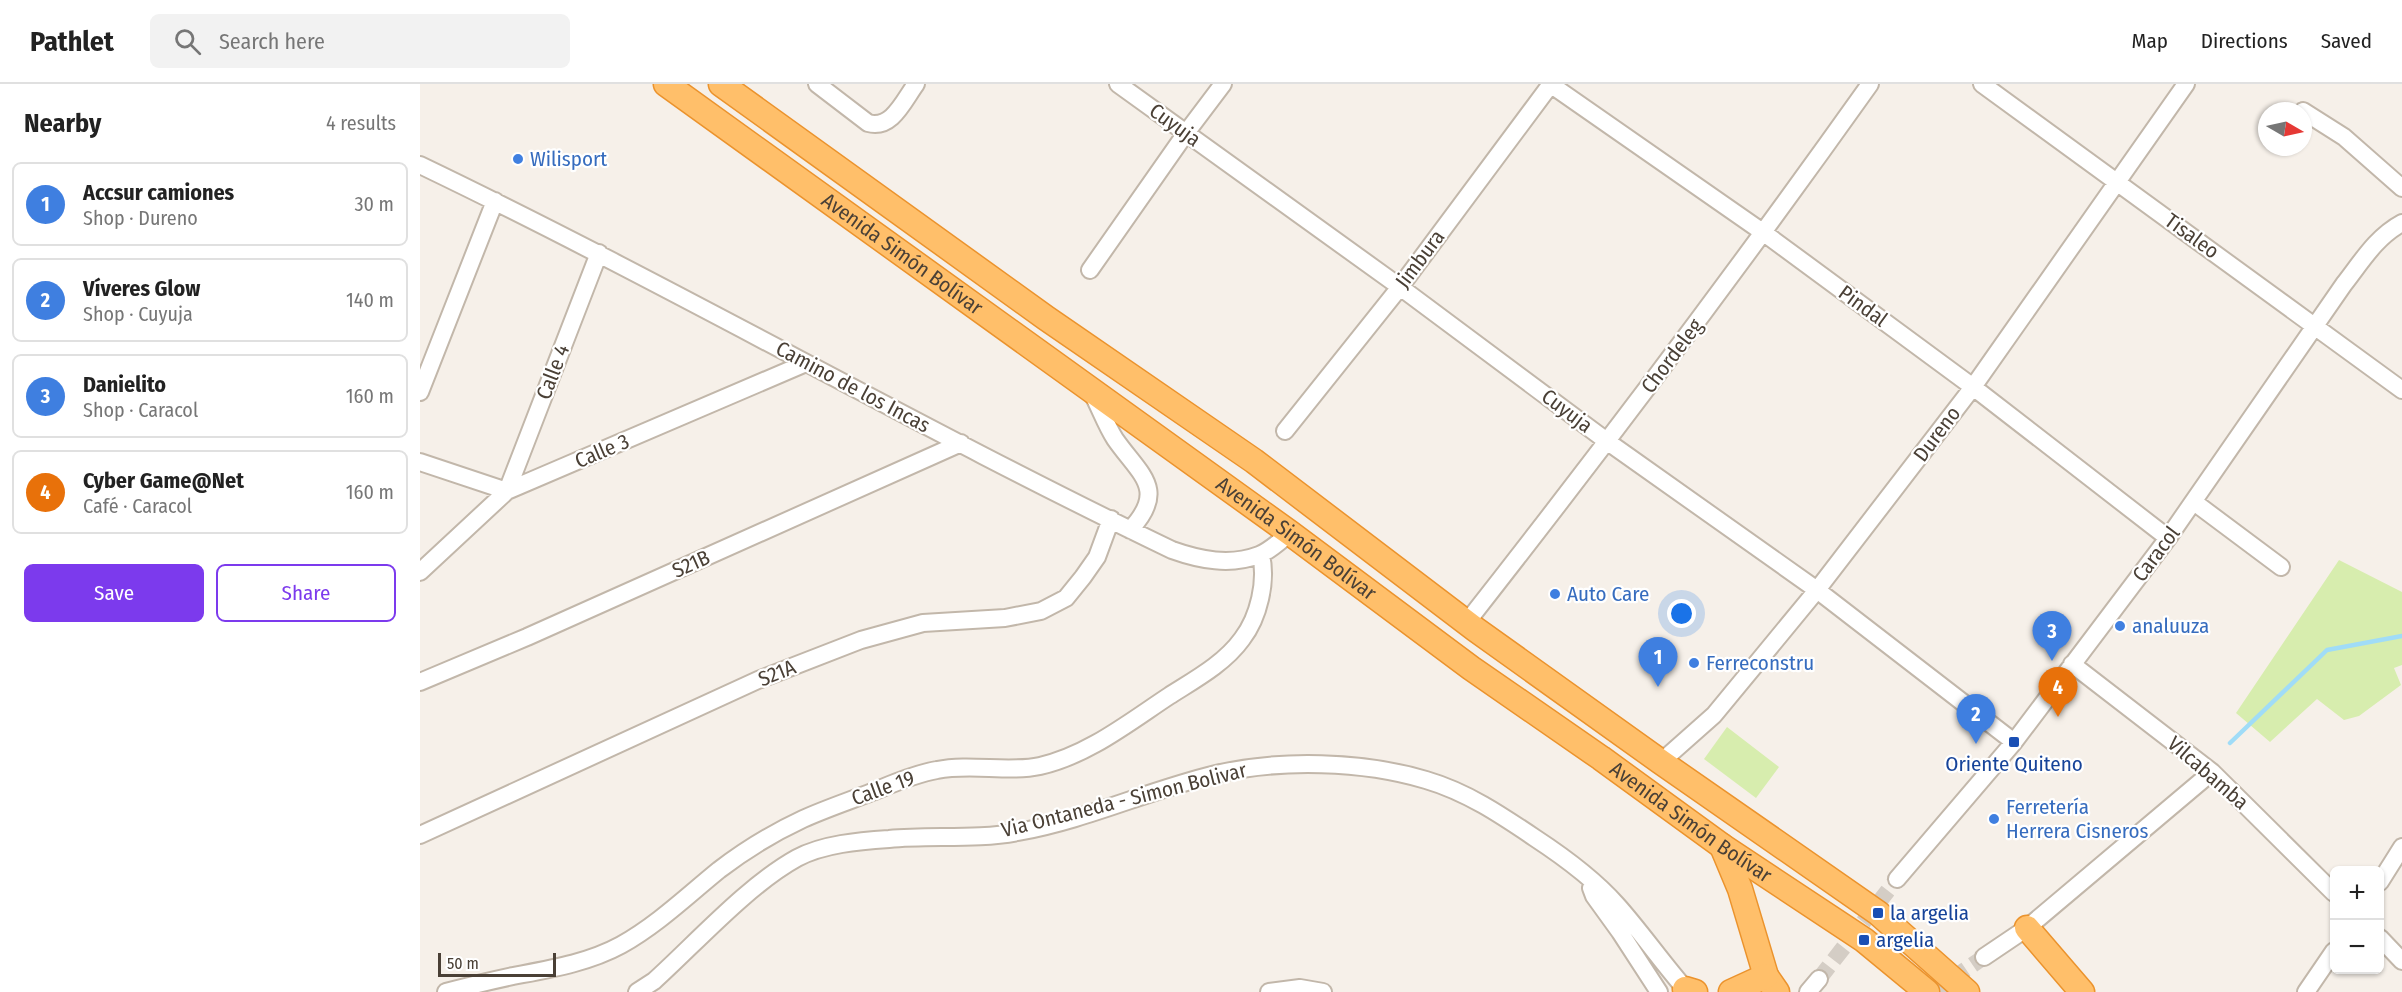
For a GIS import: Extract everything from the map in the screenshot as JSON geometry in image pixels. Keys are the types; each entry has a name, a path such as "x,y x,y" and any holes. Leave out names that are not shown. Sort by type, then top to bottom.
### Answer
{"highway":[{"name":"Avenida Simón Bolívar","path":"666,84 1290,533 1471,668 1722,846 1864,940 1927,992"},
{"name":"Avenida Simón Bolívar","path":"721,84 1046,318 1254,460 1467,622 1878,913 1967,992"},
{"path":"1722,846 1740,889 1768,987 1731,992"},
{"path":"2027,928 2082,992"}],"street":[{"path":"817,84 868,123 876,125 890,119 916,84"},
{"name":"Cuyuja","path":"1118,84 1400,286 1608,442 1817,590 2014,742"},
{"path":"1090,270 1223,84"},
{"name":"Pindal","path":"1551,84 1764,233 1972,387 2168,538"},
{"name":"Jimbura","path":"1285,432 1400,286 1551,84"},
{"name":"Chordeleg","path":"1467,622 1608,442 1764,233 1870,84"},
{"name":"Tisaleo","path":"1982,84 2402,390"},
{"name":"Dureno","path":"1662,762 1714,715 1817,590 1972,387 2186,84"},
{"path":"2312,117 2344,137 2402,188"},
{"name":"Camino de los Incas","path":"420,165 599,253 806,363 1172,550 1196,558 1221,561 1261,555 1290,533"},
{"path":"420,392 495,201"},
{"name":"Caracol","path":"1898,879 2014,742 2168,538 2344,284 2382,235 2402,223"},
{"name":"Calle 4","path":"507,491 599,253"},
{"name":"Calle 3","path":"420,572 507,491 806,363"},
{"path":"1092,392 1114,437 1148,486 1149,493 1144,513 1130,530"},
{"name":"S21B","path":"420,682 527,637 961,443"},
{"path":"420,462 507,491"},
{"path":"2194,501 2281,567"},
{"name":"S21A","path":"420,835 758,680 861,640 923,623 1005,618 1041,611 1066,598 1083,578 1097,556 1111,519"},
{"name":"Calle 19","path":"446,992 562,967 612,949 640,932 763,839 805,819 902,780 936,770 964,767 1038,766 1084,750 1192,682 1232,651 1244,637 1256,611 1263,584 1264,567 1261,555"},
{"name":"Vilcabamba","path":"2072,664 2212,772 2330,889"},
{"name":"Via Ontaneda - Simon Bolivar","path":"637,992 654,981 764,881 798,858 823,848 891,839 1017,832 1110,808 1215,774 1256,766 1302,763 1351,767 1427,780 1493,809 1562,856 1616,903 1689,991"},
{"path":"1984,957 2027,928 2212,772"},
{"path":"2384,874 2402,847"},
{"path":"1591,881 1594,896 1659,992"},
{"path":"2384,943 2402,961"},
{"path":"2306,992 2330,957"},
{"path":"1269,992 1300,988 1323,992"}],"green space":[{"path":"2339,560 2402,592 2402,665 2394,668 2401,685 2359,716 2344,720 2317,699 2270,742 2236,713"},
{"path":"1727,727 1779,767 1756,798 1704,759"}],"waterway":[{"path":"2230,743 2327,650 2402,636"}],"tunnel":[{"path":"1819,979 1897,879"},
{"path":"1933,992 1984,957"}],"place":[{"name":"Wilisport","path":"518,159"},
{"name":"Auto Care","path":"1555,594"},
{"name":"analuuza","path":"2120,626"},
{"name":"Danielito","path":"2052,661"},
{"name":"Ferreconstru","path":"1694,663"},
{"name":"Accsur camiones","path":"1658,687"},
{"name":"Cyber Game@Net","path":"2058,717"},
{"name":"Oriente Quiteno","path":"2014,742"},
{"name":"Víveres Glow","path":"1976,744"},
{"name":"Ferretería Herrera Cisneros","path":"1994,819"},
{"name":"la argelia","path":"1878,913"},
{"name":"argelia","path":"1864,940"}]}
